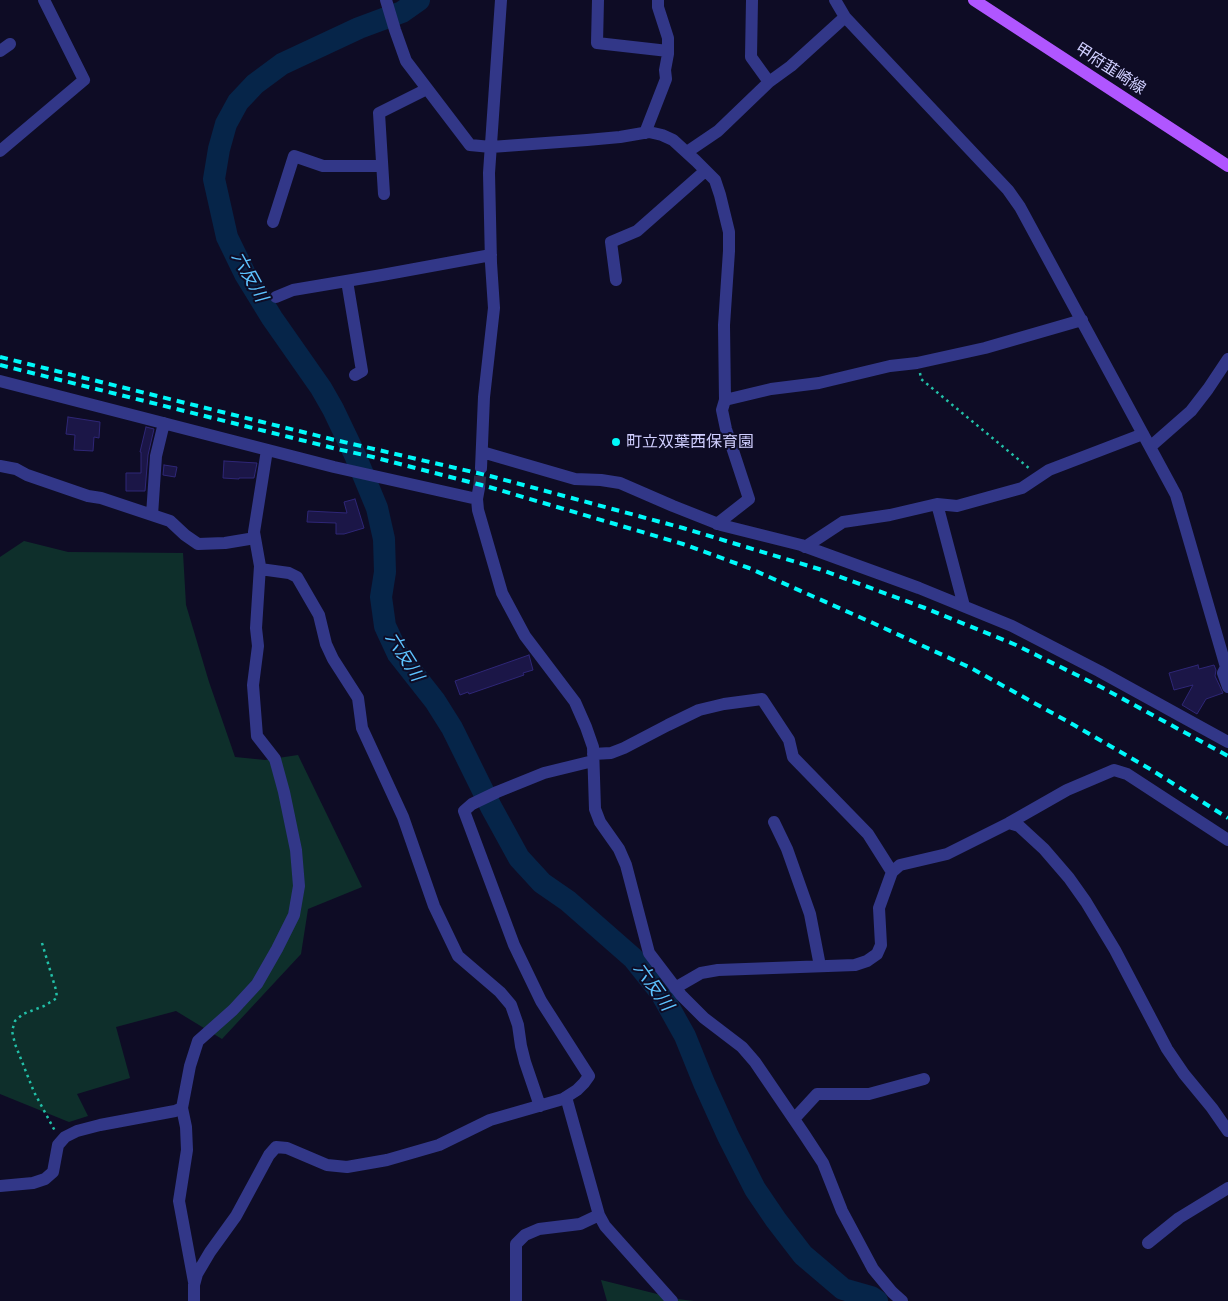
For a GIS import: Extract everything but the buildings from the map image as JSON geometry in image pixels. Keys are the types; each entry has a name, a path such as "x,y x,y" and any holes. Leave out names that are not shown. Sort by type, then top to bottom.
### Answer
{"main road":[{"name":"甲府韮崎線","path":"974,0 1228,166"}],"street":[{"path":"0,151 84,80 44,0"},
{"path":"481,468 484,397 494,308 489,173 501,0"},
{"path":"598,0 597,43 668,51"},
{"path":"645,133 666,79 664,70 668,51 668,38 658,7 658,0"},
{"path":"752,0 751,57 769,82"},
{"path":"835,0 845,17 1008,190 1020,207 1176,495 1223,634 1227,667 1223,673 1228,687"},
{"path":"386,2 406,61 470,145 491,147 620,137 649,132 674,140 714,180 720,195 729,232 724,325 725,400 722,410 726,429 749,499 717,524"},
{"path":"687,152 718,130 769,82 791,66 845,17"},
{"path":"384,194 379,113 427,88"},
{"path":"273,222 294,156 323,166 381,166"},
{"path":"616,280 611,242 637,230 705,171"},
{"path":"276,297 293,290 491,255"},
{"path":"347,281 362,372 355,375"},
{"path":"725,400 772,389 819,383 890,366 918,363 986,348 1082,320"},
{"path":"1150,447 1190,411 1208,389 1228,359"},
{"path":"0,381 334,467 478,493 478,510 502,593 524,636 575,702 586,727 592,747 595,809 600,822 619,849 626,865 648,953 681,995 704,1018 742,1047 756,1062 822,1163 842,1211 873,1269 902,1301"},
{"path":"152,515 156,456 164,423"},
{"path":"806,547 843,522 890,515 937,504 957,506 1022,488 1050,470 1143,434"},
{"path":"194,1301 194,1285 179,1201 187,1150 186,1127 182,1108 190,1066 198,1041 233,1010 257,984 294,915 299,886 296,850 280,776 275,759 257,736 253,685 258,646 256,628 260,569 254,532 267,450"},
{"path":"482,452 575,479 620,483 717,524 806,547 919,588 1012,626 1099,671 1228,742"},
{"path":"0,466 16,469 27,476 170,521 198,544 225,543 255,538"},
{"path":"937,504 964,606"},
{"path":"260,569 290,573 297,577 320,615 326,644 333,659 358,698 362,728 403,817 434,906 458,956 500,992 511,1005 518,1026 525,1062 540,1106"},
{"path":"194,1285 197,1274 210,1252 236,1216 269,1155 276,1148 287,1148 327,1165 347,1167 387,1160 439,1145 490,1120 566,1097 577,1090 589,1076 541,1002 514,945 464,811 472,804 544,773 624,748 699,710 724,704 762,699 789,740 793,756 868,834 892,872"},
{"path":"675,988 701,973 718,970 855,965 867,961 877,954 881,945 879,908 892,872 900,865 947,854 1009,823 1067,790 1114,770 1127,774 1228,840"},
{"path":"774,822 787,849 810,914 820,966"},
{"path":"1009,823 1019,826 1044,849 1075,886 1115,950 1167,1049 1228,1131"},
{"path":"794,1119 817,1094 869,1094 924,1078"},
{"path":"566,1097 600,1215 605,1226 672,1301"},
{"path":"0,1186 33,1183 45,1179 53,1172 58,1145 65,1136 100,1125 175,1111 182,1108"},
{"path":"1148,1243 1179,1218 1228,1188"},
{"path":"516,1301 516,1244 525,1235 539,1229 580,1224 600,1215"}],"path":[{"path":"918,363 922,379 1039,477"},
{"path":"42,943 57,998 19,1018 15,1021 12,1030 15,1044 34,1092 61,1141"}],"green space":[{"path":"24,541 68,552 183,553 186,605 209,682 235,757 265,760 298,755 362,887 308,909 301,954 222,1039 176,1011 116,1027 130,1078 77,1094 88,1116 69,1122 0,1094 0,557"},
{"path":"601,1280 677,1299 694,1301 607,1301"}],"waterway":[{"name":"六反川","path":"419,0 402,12 359,28 282,64 255,84 238,102 226,124 219,149 214,179 227,237 245,274 272,318 321,388 355,455 377,508 384,539 385,572 381,597 385,626 398,654 435,701 452,728 491,807 519,858 542,883 568,901 633,958 661,993 685,1036 728,1136 755,1189 803,1255 843,1289 871,1297 877,1301"}],"tunnel":[{"path":"479,488 481,468"}],"railway":[{"path":"0,357 331,439 490,476 683,528 819,569 925,608 1016,645 1101,687 1228,756"},
{"path":"0,365 489,487 683,544 749,568 971,668 1150,769 1228,818"}],"place":[{"name":"町立双葉西保育園","path":"616,442"}]}
